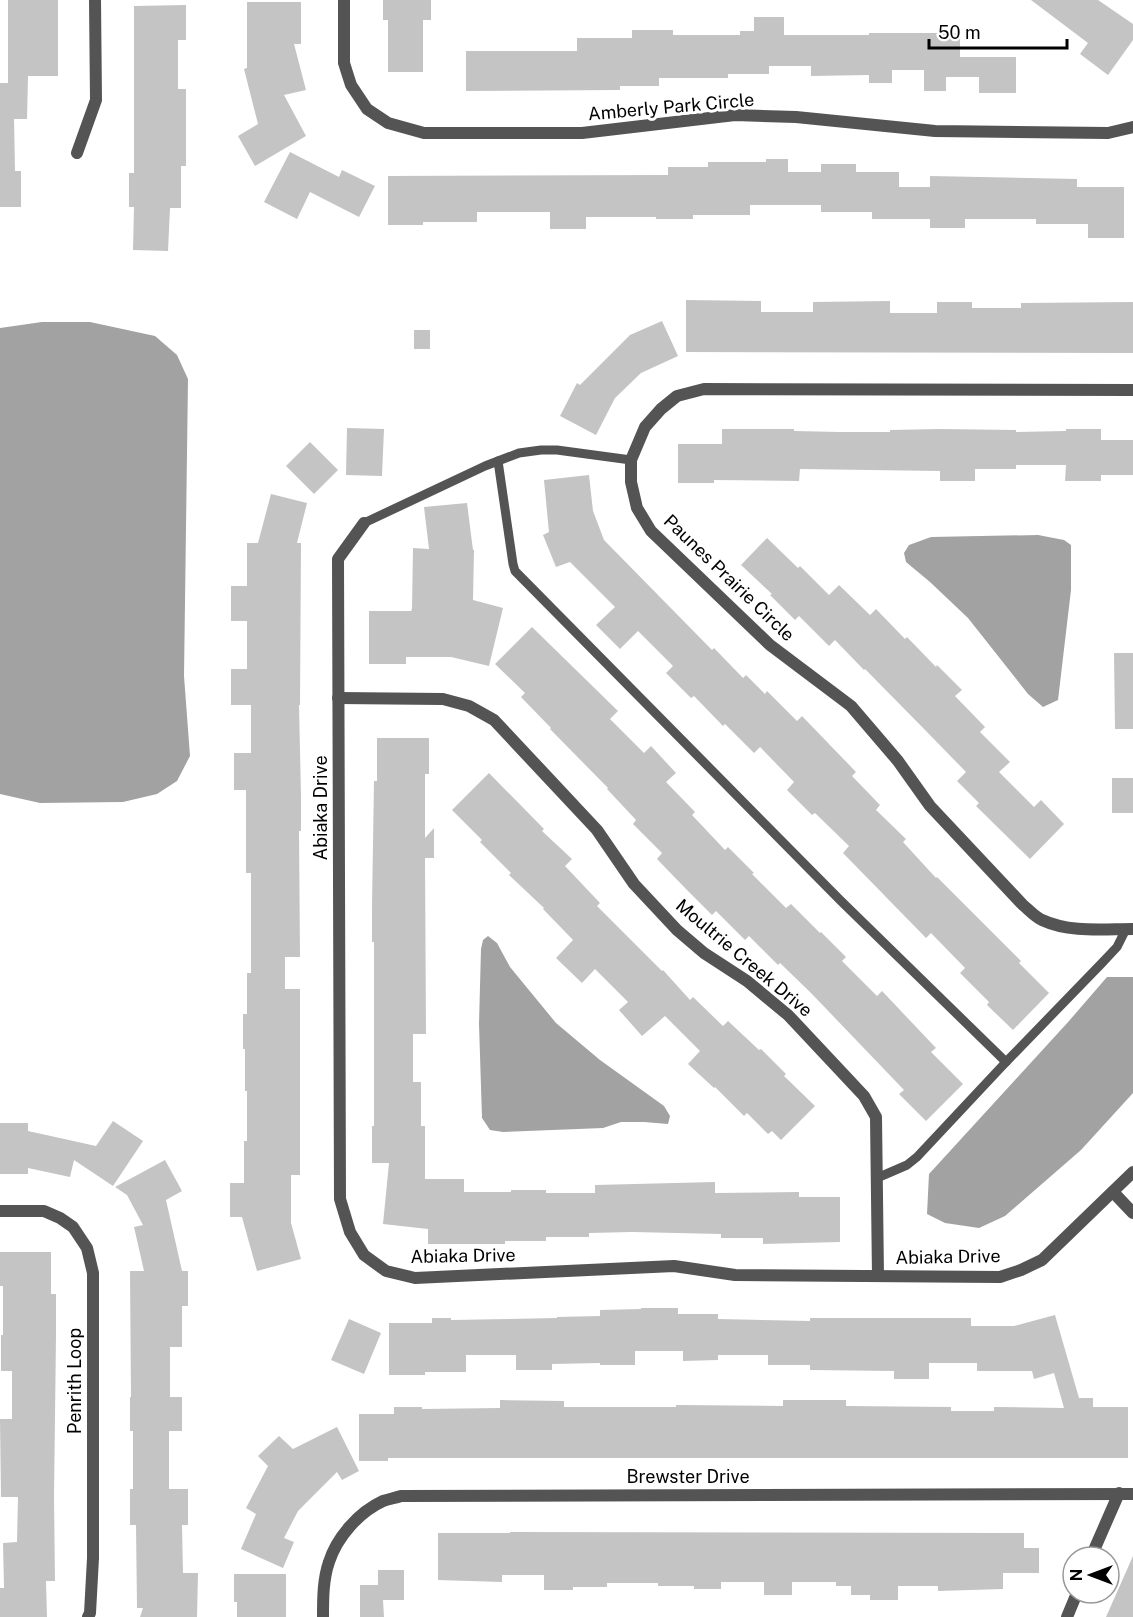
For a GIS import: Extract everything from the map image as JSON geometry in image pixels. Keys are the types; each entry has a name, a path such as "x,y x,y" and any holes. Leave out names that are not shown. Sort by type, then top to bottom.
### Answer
{"street":[{"path":"77,153 96,100 95,0"},
{"name":"Amberly Park Circle","path":"344,0 344,63 351,85 367,109 388,123 424,132 582,133 735,115 796,117 935,131 1108,133 1133,127"},
{"name":"Paunes Prairie Circle","path":"1130,929 1083,930 1061,927 1040,919 1023,905 930,806 898,761 851,706 770,645 651,531 637,508 631,482 631,460 645,427 661,409 677,396 704,389 1133,390"},
{"name":"Abiaka Drive","path":"363,523 338,559 340,1199 350,1232 364,1255 386,1272 415,1278 674,1266 735,1275 1000,1277 1042,1260 1132,1173"},
{"name":"Moultrie Creek Drive","path":"339,698 443,699 469,706 494,720 597,830 634,884 677,930 704,953 747,981 788,1015 864,1096 876,1117 878,1276"},
{"path":"1113,1192 1133,1212"},
{"name":"Penrith Loop","path":"0,1211 45,1211 60,1218 73,1227 87,1248 93,1273 93,1557 88,1617"},
{"path":"1096,1545 1119,1493"},
{"name":"Brewster Drive","path":"323,1617 323,1592 328,1562 341,1536 359,1517 383,1501 401,1496 1133,1494"}],"lane":[{"path":"363,523 485,466 519,453 541,450 631,460"},
{"path":"498,461 515,571 841,901 1006,1062"},
{"path":"877,1178 907,1165 917,1157 1101,964 1130,929"}],"shaded area":[{"path":"42,322 90,322 155,336 177,355 188,379 184,676 190,756 177,781 157,794 123,802 40,803 0,794 0,328"},
{"path":"1038,535 1064,540 1071,545 1071,590 1058,700 1043,707 1028,694 968,618 906,562 904,553 909,545 931,537"},
{"path":"488,936 497,943 510,967 556,1023 600,1060 664,1106 670,1116 668,1124 621,1122 603,1128 503,1132 490,1130 482,1118 479,1024 481,949 483,940"},
{"path":"1107,977 1133,977 1133,1093 1081,1150 1005,1216 979,1228 945,1223 927,1214 929,1174"}],"building":[{"path":"8,0 58,0 58,76 28,76 27,119 14,119 15,171 21,171 21,207 0,207 0,83 8,83"},
{"path":"383,0 431,0 431,20 423,20 423,72 388,72 388,20 383,20"},
{"path":"1031,0 1098,0 1133,24 1133,40 1108,75 1080,54 1088,43"},
{"path":"247,2 301,2 301,44 294,44 306,90 284,95 306,136 255,166 238,136 258,124 244,69 247,68"},
{"path":"186,5 186,40 178,40 178,89 186,89 186,166 181,166 181,208 170,208 168,251 133,250 134,207 129,207 129,173 134,173 134,6"},
{"path":"754,17 784,17 784,35 960,33 960,57 1016,57 1016,93 979,93 979,77 946,77 946,91 924,91 924,70 892,70 892,83 869,83 869,75 811,76 811,66 769,66 769,74 728,74 728,78 659,78 659,86 620,86 620,90 466,91 466,51 577,51 577,38 632,38 632,30 673,30 673,35 740,35 740,31 754,31"},
{"path":"290,152 339,177 342,170 375,186 359,217 310,192 297,219 264,202"},
{"path":"766,159 788,159 788,172 821,172 821,164 856,164 856,172 899,172 899,187 930,187 930,176 1077,179 1077,187 1124,187 1124,238 1088,238 1088,224 1036,224 1036,219 965,219 965,228 930,228 930,219 872,219 872,212 821,212 821,205 750,205 750,215 693,215 693,219 586,217 586,229 550,229 550,212 477,212 477,222 423,222 423,225 388,225 388,176 668,175 668,167 708,167 708,162 766,162"},
{"path":"686,300 761,301 761,312 813,312 813,302 890,301 890,313 937,313 937,302 972,302 972,308 1021,308 1021,303 1133,302 1133,353 686,352"},
{"path":"662,321 678,356 641,373 615,398 596,435 560,416 577,383 580,385 630,335"},
{"path":"414,330 430,330 430,349 414,349"},
{"path":"347,428 384,429 382,476 346,475"},
{"path":"722,429 890,432 890,430 940,429 1016,430 1016,432 1101,429 1101,440 1133,440 1133,475 1101,475 1101,481 1065,481 1066,465 1016,465 1016,469 975,469 975,481 940,481 940,471 800,469 799,481 714,480 714,483 678,483 678,444 722,444"},
{"path":"310,442 338,470 314,494 286,466"},
{"path":"589,475 593,511 604,540 712,650 714,648 743,678 746,675 765,694 767,691 797,721 802,716 856,772 852,776 880,805 876,810 906,839 903,842 936,878 1021,961 1019,963 1049,993 1013,1030 987,1005 989,1002 960,973 965,968 931,933 926,938 843,853 849,846 787,790 794,782 760,747 754,753 694,696 691,698 666,673 673,666 638,631 620,649 596,625 615,607 570,562 556,567 543,535 549,532 544,480"},
{"path":"271,494 307,503 297,543 301,543 300,957 285,957 285,989 300,989 300,1175 291,1175 291,1223 301,1259 257,1271 242,1217 230,1217 230,1183 244,1183 247,1091 245,1091 243,1014 247,1014 247,973 251,973 251,873 246,873 246,790 234,790 234,753 251,753 251,705 231,705 231,669 247,669 247,621 231,621 231,586 247,586 247,543 258,543"},
{"path":"467,503 474,550 473,600 503,608 489,666 451,657 406,657 406,664 369,664 369,611 411,611 412,609 413,548 429,549 424,507"},
{"path":"767,538 829,595 839,585 870,615 876,609 905,639 907,637 962,690 955,696 985,727 980,732 1010,762 999,772 1034,807 1041,800 1064,824 1030,859 976,806 979,803 957,781 966,772 928,733 835,640 829,646 799,616 795,620 770,595 772,594 741,565"},
{"path":"532,627 618,711 610,719 644,753 651,746 676,773 666,782 695,812 692,815 725,850 728,847 786,908 791,904 821,932 846,957 842,961 877,996 882,991 936,1048 931,1052 963,1084 926,1121 899,1094 904,1090 811,993 749,936 745,940 716,911 712,915 657,859 662,853 633,824 636,820 521,697 525,693 495,664"},
{"path":"1114,653 1133,653 1133,729 1115,729"},
{"path":"377,738 429,738 429,774 425,774 425,838 434,828 434,858 425,858 426,1034 413,1034 413,1082 421,1082 421,1126 425,1126 425,1179 464,1179 464,1192 546,1190 546,1193 595,1193 595,1185 715,1182 715,1193 799,1192 799,1197 840,1197 840,1242 763,1244 763,1238 721,1238 721,1234 632,1232 589,1233 589,1237 546,1237 546,1241 505,1241 505,1244 428,1244 428,1229 383,1224 389,1163 372,1163 374,942 372,942 372,906"},
{"path":"489,773 544,829 542,831 572,859 565,866 600,903 597,906 663,970 690,1000 693,997 723,1026 728,1021 759,1050 761,1049 786,1074 784,1076 815,1106 781,1140 772,1131 768,1134 747,1113 744,1116 688,1064 700,1051 665,1016 642,1036 619,1010 628,1002 595,969 582,983 556,958 573,940 509,875 511,873 452,810"},
{"path":"1112,778 1133,778 1133,813 1112,813"},
{"path":"113,1121 143,1141 113,1186 74,1160 70,1177 28,1168 28,1174 0,1174 0,1123 28,1123 28,1131 96,1146"},
{"path":"165,1160 182,1191 166,1200 182,1271 188,1271 188,1306 182,1306 182,1347 170,1347 170,1397 182,1397 182,1431 169,1431 169,1489 188,1489 188,1525 182,1525 183,1573 198,1573 197,1617 140,1617 143,1608 137,1608 136,1525 130,1525 130,1489 133,1489 133,1431 130,1431 130,1271 144,1271 134,1227 143,1225 127,1195 115,1187"},
{"path":"0,1252 51,1252 51,1294 56,1294 55,1581 46,1581 47,1617 0,1617 0,1588 4,1588 3,1543 17,1542 18,1497 1,1497 0,1419 12,1419 12,1371 1,1371 3,1286 0,1286"},
{"path":"678,1308 678,1314 718,1314 718,1319 810,1321 810,1318 971,1318 971,1326 1014,1326 1055,1315 1079,1398 1093,1398 1093,1407 1128,1407 1128,1458 388,1458 388,1461 359,1461 359,1414 394,1414 394,1407 500,1408 500,1400 564,1401 564,1407 676,1407 676,1405 783,1406 783,1400 846,1400 846,1406 951,1407 951,1411 994,1411 994,1407 1064,1408 1054,1373 1034,1379 1032,1371 977,1371 977,1363 929,1363 929,1379 894,1379 894,1371 810,1370 810,1365 768,1365 768,1355 718,1355 718,1360 683,1361 683,1351 635,1351 635,1365 552,1364 552,1370 516,1370 516,1355 466,1355 466,1372 389,1375 389,1323 432,1323 432,1318 451,1318 451,1320 600,1316 600,1310"},
{"path":"349,1319 381,1333 364,1374 331,1360"},
{"path":"337,1427 359,1471 342,1480 337,1472 298,1511 284,1538 294,1542 283,1568 241,1549 256,1514 246,1508 268,1466 258,1456 279,1436 293,1449"},
{"path":"438,1533 1024,1533 1024,1548 1039,1548 1039,1573 1003,1573 1003,1589 938,1591 938,1586 898,1586 898,1600 870,1600 870,1595 851,1595 851,1586 836,1586 836,1582 792,1582 792,1595 764,1595 764,1582 721,1582 721,1589 658,1586 658,1583 607,1583 607,1587 544,1590 544,1575 502,1575 502,1582 438,1580"},
{"path":"1133,1556 1133,1617 1106,1617 1111,1605 1121,1605 1121,1583"},
{"path":"378,1570 404,1570 404,1600 383,1600 384,1617 360,1617 360,1585 378,1585"},
{"path":"234,1574 286,1574 286,1617 237,1617 237,1602 234,1602"}]}
